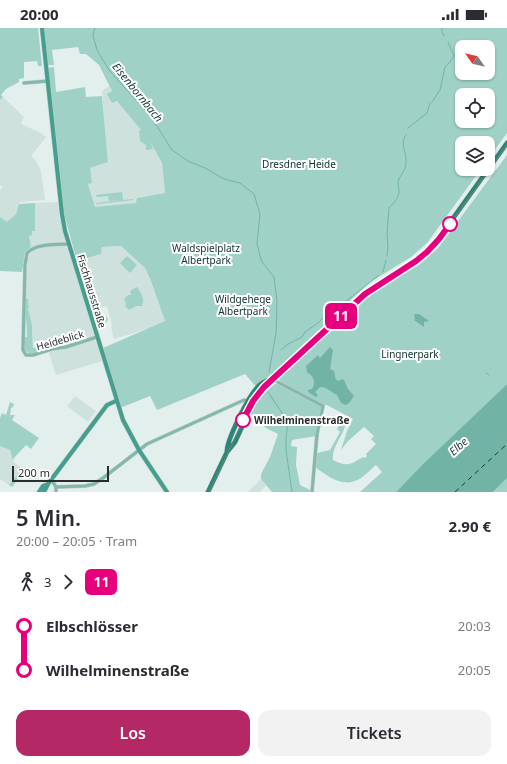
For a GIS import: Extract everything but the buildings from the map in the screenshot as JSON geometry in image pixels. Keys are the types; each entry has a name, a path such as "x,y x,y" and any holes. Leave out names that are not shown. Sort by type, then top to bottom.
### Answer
{"main road":[{"name":"Fischhausstraße","path":"42,28 62,214 69,244 116,401 126,427 139,450 167,492"},
{"path":"208,492 254,401 272,379 356,301 377,285 419,258 430,248 507,143"},
{"path":"227,452 228,443 248,400 259,385 272,379"},
{"path":"44,492 51,479 107,405 116,401"},
{"path":"39,492 43,486 48,484"}],"street":[{"path":"24,83 48,80"},
{"name":"Heideblick","path":"69,244 39,247 30,250 26,256 22,348 26,355 33,355 52,349 66,347 97,337"},
{"path":"272,379 324,406 317,434 312,492"},
{"path":"56,487 85,486 94,484 147,444 244,400 254,401"},
{"path":"51,479 56,487 56,492"}],"shaded area":[{"path":"109,86 117,101 151,141 162,163 165,193 137,198 137,203 95,207 88,184 90,167 108,162 102,91"},
{"path":"3,97 24,117 21,123 23,125 41,133 46,137 31,156 36,161 41,171 45,200 20,202 16,214 7,223 0,217 0,190 3,187 0,185 0,100"},
{"path":"58,202 60,217 67,243 63,243 64,246 69,248 94,335 93,337 66,346 43,351 34,349 28,299 25,299 28,256 34,250 34,247 31,247 29,236 32,231 35,231 35,203"},
{"path":"121,246 145,268 165,321 150,328 114,339 107,306 100,307 85,259 101,254 102,247"},
{"path":"91,340 96,341 102,361 56,375 49,353 54,350 66,349"},
{"path":"75,396 96,411 88,422 67,406"},
{"path":"0,446 10,450 13,461 22,469 9,485 0,479"},
{"path":"261,479 266,486 260,492 248,492"}],"green space":[{"path":"0,28 38,28 42,66 38,66 37,61 24,62 24,78 19,79 19,82 6,89 1,95 3,97 0,100"},
{"name":"Dresdner Heide","path":"44,28 507,28 507,133 495,149 495,136 455,136 455,176 476,176 427,243 411,257 369,283 257,388 245,374 157,410 150,396 120,408 103,348 165,321 145,268 121,246 102,247 101,254 77,261 64,214 48,68 54,67 56,92 85,87 86,97 102,96 108,162 90,168 92,183 88,184 95,207 136,203 137,198 165,193 162,163 150,141 153,149 146,150 146,145 140,141 139,131 141,130 117,101 112,103 107,94 112,91 99,65 86,54 80,54 78,47 52,50 54,65 48,65"},
{"name":"Lingnerpark","path":"507,155 507,384 424,463 396,492 360,492 382,472 376,465 361,478 355,481 343,482 331,478 315,467 317,453 330,450 340,432 337,429 343,418 346,421 345,426 334,450 333,460 342,464 348,464 363,457 365,458 367,456 366,454 376,444 371,439 374,436 364,427 348,441 341,450 347,431 353,419 327,405 323,405 281,382 279,379 376,291 419,265 438,248 491,176 495,176 495,171"},
{"path":"122,192 123,200 133,200 96,203 120,200 109,201 108,196 97,197 96,195"},
{"path":"35,203 35,231 32,231 32,235 29,236 31,247 25,252 22,272 0,271 0,217 7,222 16,214 19,204"},
{"path":"127,256 137,265 130,273 120,263"},
{"path":"137,287 143,298 142,306 136,306 129,310 125,306 126,303 124,299 128,295 131,295 130,291"},
{"path":"25,299 28,299 28,308 32,325 33,348 42,347 43,351 30,353 25,350 24,337 27,337"},
{"path":"100,313 107,317 108,320 102,326 97,314"},
{"path":"275,384 278,384 322,407 316,436 292,440 291,446 297,447 296,465 300,485 310,490 310,492 272,492 261,479 261,474 270,457 278,434 266,428 250,414 258,399"},
{"path":"10,402 14,404 11,408 10,415 15,415 12,420 39,438 31,449 26,445 13,461 10,450 0,446 0,418 2,413 6,415"},
{"path":"27,468 12,487 9,485 22,469"},
{"path":"507,478 507,492 493,492"}],"water":[{"path":"415,314 419,314 429,321 424,322 424,327 414,320"},
{"path":"330,347 333,350 330,369 334,371 336,380 344,380 348,389 354,396 346,405 341,403 337,395 325,388 320,387 315,392 318,395 316,397 308,392 308,390 312,389 314,382 313,378 307,372 306,366 318,355 320,358"},
{"name":"Elbe","path":"507,384 507,478 493,492 396,492 424,463"}],"waterway":[{"name":"Eisenbornbach","path":"95,28 93,35 97,50 109,70 151,117 172,150 188,161 205,168 224,179 240,183 254,194 260,214 257,244 262,262 274,277 277,301 276,333 269,372"},
{"path":"442,28 444,36"},
{"path":"432,102 440,90 445,67 454,56 448,42"},
{"path":"408,128 427,113 430,103"},
{"path":"387,256 389,208 396,201 398,196 398,181 406,165 403,145 406,135"},
{"path":"383,272 386,260"},
{"path":"281,350 288,344 302,337 305,332 326,315 330,314 337,306 349,299 379,275"},
{"name":"Eisenbornbach","path":"268,392 288,422 286,450 292,492"}],"ferry route":[{"path":"455,492 507,444"}],"tram line":[{"path":"209,492 251,404 259,392 357,301 377,285 423,255 439,239 507,145"},
{"name":"11","path":"243,420 253,401 264,387 365,294 416,261 427,252 450,224"}],"place":[{"name":"Wilhelminenstraße","path":"243,420"}],"park label":[{"name":"Waldspielplatz Albertpark","path":"206,254"},
{"name":"Wildgehege Albertpark","path":"243,304"}]}
